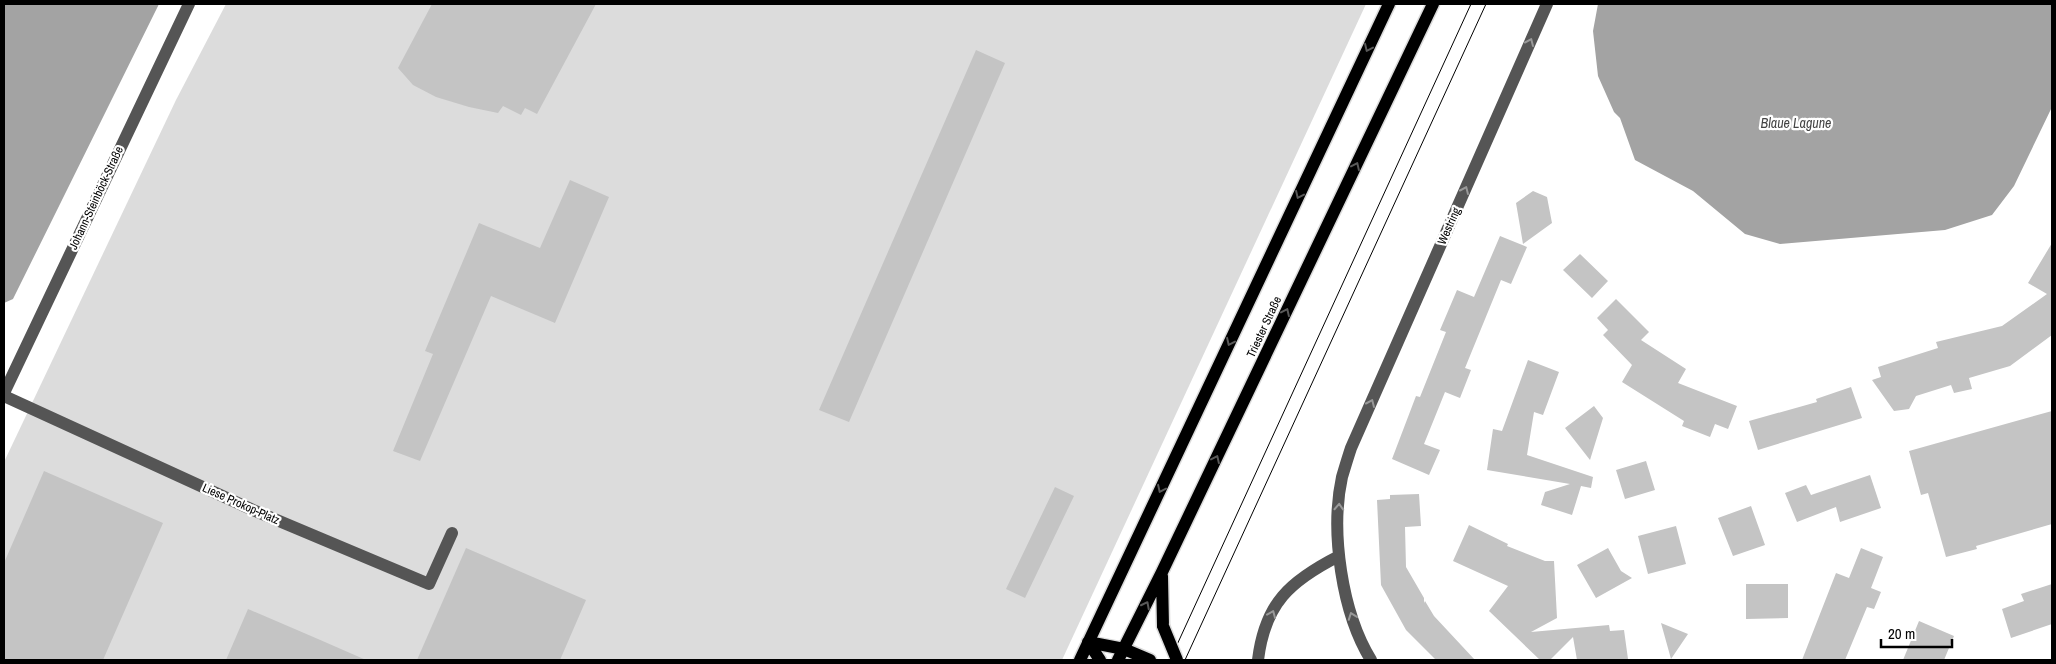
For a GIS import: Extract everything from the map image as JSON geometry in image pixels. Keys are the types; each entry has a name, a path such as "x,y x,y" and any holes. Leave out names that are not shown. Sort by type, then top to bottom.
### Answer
{"main road":[{"name":"Triester Straße","path":"1080,660 1389,4"},
{"name":"Triester Straße","path":"1121,655 1433,4"},
{"path":"1162,572 1163,626 1178,660"},
{"path":"1088,642 1121,655 1148,660"},
{"path":"1088,642 1100,660"}],"street":[{"name":"Johann-Steinböck-Straße","path":"4,394 189,4"},
{"name":"Westring","path":"1371,660 1345,597 1339,556 1339,504 1342,478 1351,448 1547,4"},
{"name":"Liese Prokop-Platz","path":"4,394 253,510 429,584 452,533"},
{"path":"1258,660 1274,609 1282,595 1305,575 1339,556"}],"shaded area":[{"path":"226,4 1366,4 1062,660 4,660 4,462 176,100"}],"water":[{"path":"4,4 159,4 13,299 4,303"},
{"name":"Blaue Lagune","path":"1598,4 2052,4 2052,107 2014,186 1992,215 1945,230 1780,244 1745,234 1693,191 1635,160 1620,118 1614,112 1598,76 1593,31"}],"building":[{"path":"432,4 596,4 537,114 525,108 521,115 503,106 498,113 436,97 413,85 398,68"},
{"path":"976,50 1005,63 849,422 819,410"},
{"path":"570,180 609,197 555,323 491,296 420,461 393,451 433,354 425,351 479,223 540,248"},
{"path":"1533,191 1547,197 1552,223 1523,244 1516,203"},
{"path":"1500,236 1527,247 1511,284 1501,280 1465,368 1471,370 1460,398 1445,392 1424,444 1440,450 1429,475 1392,459 1416,396 1420,397 1446,332 1440,330 1457,290 1474,297"},
{"path":"2052,243 2052,335 2010,366 1969,378 1972,389 1954,393 1951,385 1916,396 1909,409 1894,411 1872,380 1881,377 1878,367 1938,348 1936,342 2002,326 2047,294 2028,283"},
{"path":"1580,254 1608,281 1592,298 1563,270"},
{"path":"1616,299 1649,332 1641,340 1686,369 1678,383 1737,406 1728,429 1715,424 1710,437 1682,426 1684,421 1622,382 1632,365 1603,335 1608,330 1597,318"},
{"path":"1528,360 1559,372 1543,415 1534,412 1527,455 1593,477 1591,488 1581,486 1572,515 1541,505 1545,492 1570,484 1487,470 1493,429 1502,431"},
{"path":"1851,387 1862,418 1758,450 1749,421 1817,402 1816,399"},
{"path":"1594,406 1603,418 1590,460 1565,428"},
{"path":"2052,411 2052,524 1976,546 1977,549 1946,557 1928,493 1921,495 1909,451"},
{"path":"1646,461 1655,490 1625,499 1616,470"},
{"path":"44,471 163,523 103,660 4,660 4,563"},
{"path":"1870,475 1881,508 1840,522 1836,507 1797,522 1785,493 1806,485 1811,495"},
{"path":"1055,487 1074,496 1025,598 1006,589"},
{"path":"1419,494 1421,526 1405,527 1406,567 1424,598 1424,603 1425,601 1434,616 1475,660 1436,660 1406,630 1381,585 1377,500 1390,499 1390,495"},
{"path":"1751,506 1765,545 1733,556 1718,518"},
{"path":"1469,525 1508,544 1507,546 1545,561 1554,561 1557,618 1531,632 1609,625 1610,631 1624,630 1628,659 1577,660 1573,637 1550,660 1540,660 1489,611 1508,586 1453,561"},
{"path":"1676,526 1686,564 1648,574 1638,536"},
{"path":"466,548 586,600 560,660 417,660"},
{"path":"1608,548 1621,571 1632,578 1596,598 1577,565"},
{"path":"1861,548 1883,557 1871,588 1881,592 1874,609 1867,607 1845,660 1802,660 1836,573 1849,578"},
{"path":"1746,584 1788,584 1788,618 1746,619"},
{"path":"2052,584 2052,624 2011,638 2002,609 2024,601 2021,594"},
{"path":"248,609 318,639 366,660 226,660"},
{"path":"1919,621 1954,636 1944,660 1903,660"},
{"path":"1661,623 1688,634 1671,659"}],"tram line":[{"path":"1170,660 1471,4"},
{"path":"1185,660 1486,4"}]}
